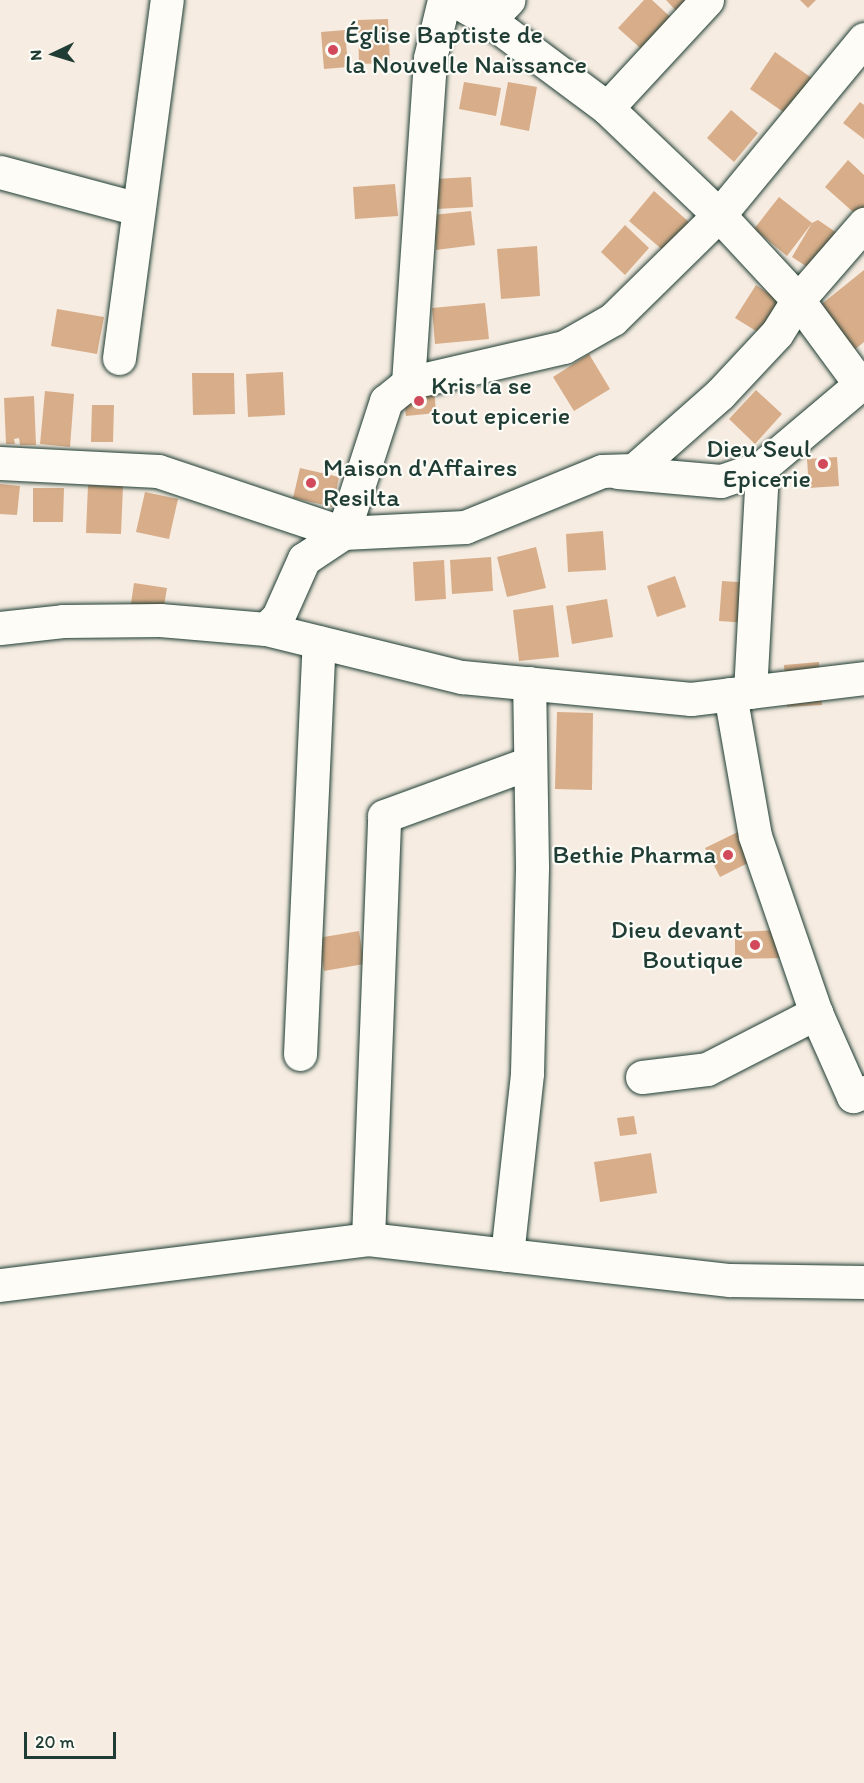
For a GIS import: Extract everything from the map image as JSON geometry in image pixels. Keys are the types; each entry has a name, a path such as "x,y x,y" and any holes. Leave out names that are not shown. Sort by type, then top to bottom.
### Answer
{"street":[{"path":"119,358 167,0"},
{"path":"408,383 430,58 444,0"},
{"path":"454,0 499,10 607,108 719,215 798,300 862,382 762,467 721,481 602,471"},
{"path":"607,108 707,0"},
{"path":"266,629 278,617 304,560 344,533 386,401 408,383 564,347 613,319 719,215 864,39"},
{"path":"0,172 138,209"},
{"path":"0,463 158,471 344,533 465,527 602,471 634,470 720,393 777,333 798,300 864,224"},
{"path":"762,467 740,693 754,836 816,1012 853,1096 864,1092"},
{"path":"0,628 63,621 160,620 266,629 462,677 691,699 864,678"},
{"path":"300,1054 319,642"},
{"path":"507,1255 527,1073 529,683"},
{"path":"368,1239 384,816 530,764"},
{"path":"642,1077 707,1069 816,1012"},
{"path":"0,1285 368,1239 730,1280 864,1282"}],"building":[{"path":"644,0 652,0 677,23 648,55 618,28"},
{"path":"666,0 694,0 679,14"},
{"path":"800,0 816,0 808,8"},
{"path":"388,19 390,63 359,64 358,20"},
{"path":"345,30 348,67 324,69 321,32"},
{"path":"775,52 816,81 792,118 750,89"},
{"path":"464,82 501,88 496,116 459,109"},
{"path":"508,82 537,87 529,131 500,125"},
{"path":"860,102 864,105 864,139 843,123"},
{"path":"731,110 758,133 734,162 707,138"},
{"path":"848,160 864,175 864,213 860,218 825,187"},
{"path":"471,177 473,207 437,209 435,179"},
{"path":"395,184 398,216 355,219 353,187"},
{"path":"654,191 690,223 665,252 629,221"},
{"path":"779,197 812,223 787,256 754,229"},
{"path":"471,211 475,245 436,250 433,215"},
{"path":"818,220 840,235 815,272 792,257 812,223"},
{"path":"625,225 649,248 625,275 601,252"},
{"path":"537,246 540,296 501,299 497,249"},
{"path":"864,270 864,342 853,351 818,307"},
{"path":"756,285 782,302 761,334 735,318"},
{"path":"485,303 489,339 435,344 432,308"},
{"path":"57,309 104,317 97,354 51,346"},
{"path":"589,354 610,389 574,411 553,377"},
{"path":"283,372 285,415 248,417 246,374"},
{"path":"192,373 234,373 235,414 193,415"},
{"path":"434,386 436,413 406,416 403,389"},
{"path":"756,390 782,414 755,444 729,419"},
{"path":"45,391 74,394 70,447 40,444"},
{"path":"34,396 36,445 20,445 19,438 14,439 15,444 6,444 4,398"},
{"path":"92,405 114,405 113,442 91,442"},
{"path":"837,457 839,486 809,488 807,459"},
{"path":"300,468 339,477 333,507 293,498"},
{"path":"0,484 20,486 17,515 0,514"},
{"path":"88,485 123,486 121,534 86,533"},
{"path":"33,488 64,488 63,522 33,522"},
{"path":"145,492 178,499 169,539 136,532"},
{"path":"603,531 606,570 568,572 566,534"},
{"path":"536,547 546,588 507,597 497,557"},
{"path":"491,557 493,591 452,594 450,560"},
{"path":"444,560 446,599 415,601 413,562"},
{"path":"675,576 686,607 657,617 647,586"},
{"path":"722,581 752,583 749,623 719,621"},
{"path":"134,583 167,588 159,636 127,631"},
{"path":"607,599 613,637 572,644 566,606"},
{"path":"553,605 559,657 519,661 513,610"},
{"path":"819,662 822,705 787,707 784,665"},
{"path":"557,712 593,713 592,790 555,789"},
{"path":"744,829 758,858 720,877 705,848"},
{"path":"780,930 780,958 735,959 735,932"},
{"path":"359,931 364,964 324,971 318,938"},
{"path":"634,1116 637,1134 620,1136 617,1118"},
{"path":"651,1153 657,1193 600,1202 594,1162"}],"place":[{"name":"Église Baptiste de la Nouvelle Naissance","path":"333,50"},
{"name":"Kris la se tout epicerie","path":"419,401"},
{"name":"Dieu Seul Epicerie","path":"823,464"},
{"name":"Maison d'Affaires Resilta","path":"311,483"},
{"name":"Bethie Pharma","path":"728,855"},
{"name":"Dieu devant Boutique","path":"755,945"}]}
